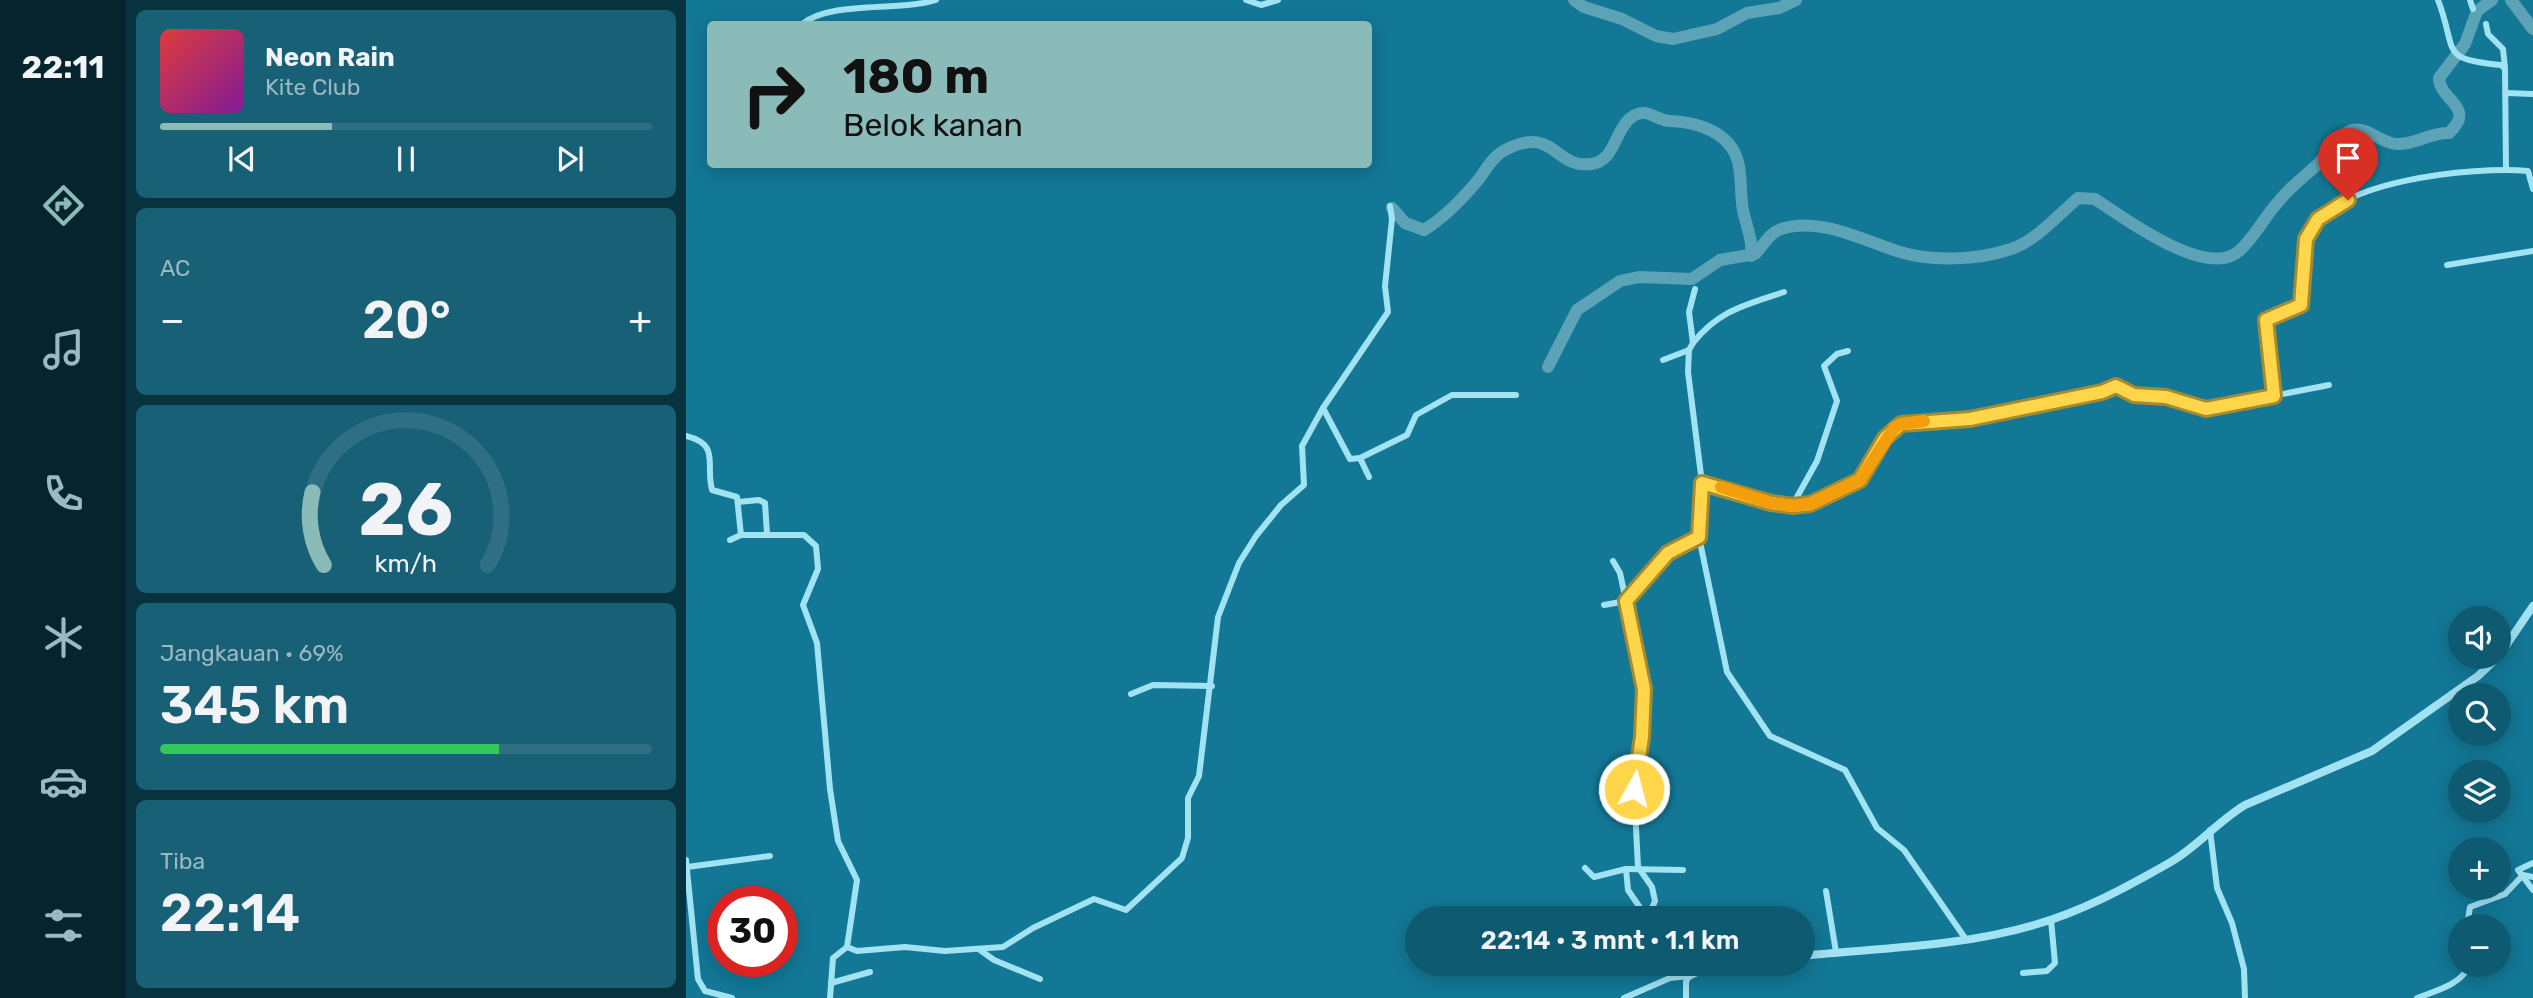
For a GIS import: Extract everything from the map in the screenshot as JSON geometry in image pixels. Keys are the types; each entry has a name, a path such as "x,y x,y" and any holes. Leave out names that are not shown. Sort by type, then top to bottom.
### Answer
{"street":[{"path":"809,21 830,12 904,7 936,0"},
{"path":"1246,0 1261,5 1278,0"},
{"path":"2438,0 2457,56 2501,65 2505,69"},
{"path":"2470,0 2473,9"},
{"path":"2486,24 2488,34 2503,49 2506,169"},
{"path":"2506,93 2533,94"},
{"path":"2274,396 2266,320 2301,305 2306,239 2318,219 2348,200 2392,183 2480,168 2528,171 2533,189"},
{"path":"847,947 857,951 905,947 945,951 1003,947 1094,899 1126,910 1177,864 1187,845 1188,798 1198,782 1212,686 1213,640 1226,594 1239,563 1256,536 1281,505 1302,489 1305,482 1302,446 1323,408 1388,312 1385,286 1392,219 1390,206"},
{"path":"2447,265 2533,251"},
{"path":"1693,343 1689,312 1695,289"},
{"path":"1784,292 1726,312 1714,319 1689,350 1692,419 1702,483 1699,537 1724,664 1764,731 1789,747 1835,763 1845,770 1877,828 1904,850 1965,938"},
{"path":"1663,360 1689,350"},
{"path":"1793,506 1817,461 1837,401 1824,366 1838,354 1848,351"},
{"path":"1702,483 1793,506 1816,502 1860,480 1885,438 1901,424 1970,419 2102,392 2116,386 2134,395 2166,397 2206,409 2329,385"},
{"path":"1323,408 1350,459 1360,458 1407,435 1416,415 1452,395 1516,395"},
{"path":"686,436 701,440 708,448 712,490 733,494 737,502 741,536"},
{"path":"1360,458 1369,477"},
{"path":"737,502 760,500 765,503 767,534"},
{"path":"730,540 741,536 767,534 804,535 816,546 817,572 809,583 803,605 817,643 830,789 838,841 857,880 847,947 833,958 830,998"},
{"path":"1604,605 1626,601 1668,553 1699,537"},
{"path":"1613,561 1620,573 1644,689 1643,724 1634,789 1638,867 1652,887 1655,901 1653,906"},
{"path":"2511,638 2533,606"},
{"path":"1815,954 1886,950 1965,938 2051,920 2115,892 2173,862 2210,830 2260,797 2372,751 2485,669"},
{"path":"1131,694 1165,684 1212,686"},
{"path":"2210,830 2217,888 2232,923 2245,968 2245,998"},
{"path":"732,998 705,991 698,979 687,864 770,856"},
{"path":"2533,863 2518,868 2533,890"},
{"path":"1585,868 1594,877 1638,867 1683,870"},
{"path":"1626,869 1631,897 1638,906"},
{"path":"2523,876 2533,877"},
{"path":"2467,914 2467,909 2505,894 2523,876"},
{"path":"1826,891 1836,952"},
{"path":"2023,973 2047,971 2055,963 2051,920"},
{"path":"978,949 994,960 1040,979"},
{"path":"831,983 870,972"},
{"path":"1624,998 1676,976"},
{"path":"1686,998 1685,988 1690,976"},
{"path":"2417,998 2434,995 2461,977"}],"waterway":[{"path":"1574,0 1584,7 1622,19 1656,36 1673,39 1717,29 1747,13 1779,8 1796,0"},
{"path":"1548,367 1577,310 1620,281 1639,277 1692,279 1720,260 1755,254 1773,234 1796,226 1826,228 1913,255 1970,257 1998,253 2021,245 2078,198 2095,199 2166,243 2207,258 2225,258 2244,246 2283,196 2318,164 2347,132 2358,129 2397,144 2449,133 2457,124 2458,110 2445,93 2439,78 2465,44 2477,11 2492,0"},
{"path":"2511,0 2533,29"},
{"path":"1392,208 1405,223 1424,230 1460,200 1492,160 1503,151 1533,142 1544,144 1578,164 1591,164 1606,157 1628,120 1644,113 1711,130 1734,151 1739,168 1751,256"}],"slow traffic":[{"path":"1721,487 1771,503 1793,506 1810,504 1860,480 1894,428 1901,424 1924,421"}],"route":[{"path":"1634,789 1642,737 1644,689 1625,604 1668,553 1699,537 1702,483 1771,503 1793,506 1810,504 1860,480 1885,438 1901,424 1970,419 2102,392 2116,386 2123,387 2134,395 2166,397 2206,409 2239,405 2274,396 2266,320 2301,305 2306,239 2318,219 2348,200"}]}
